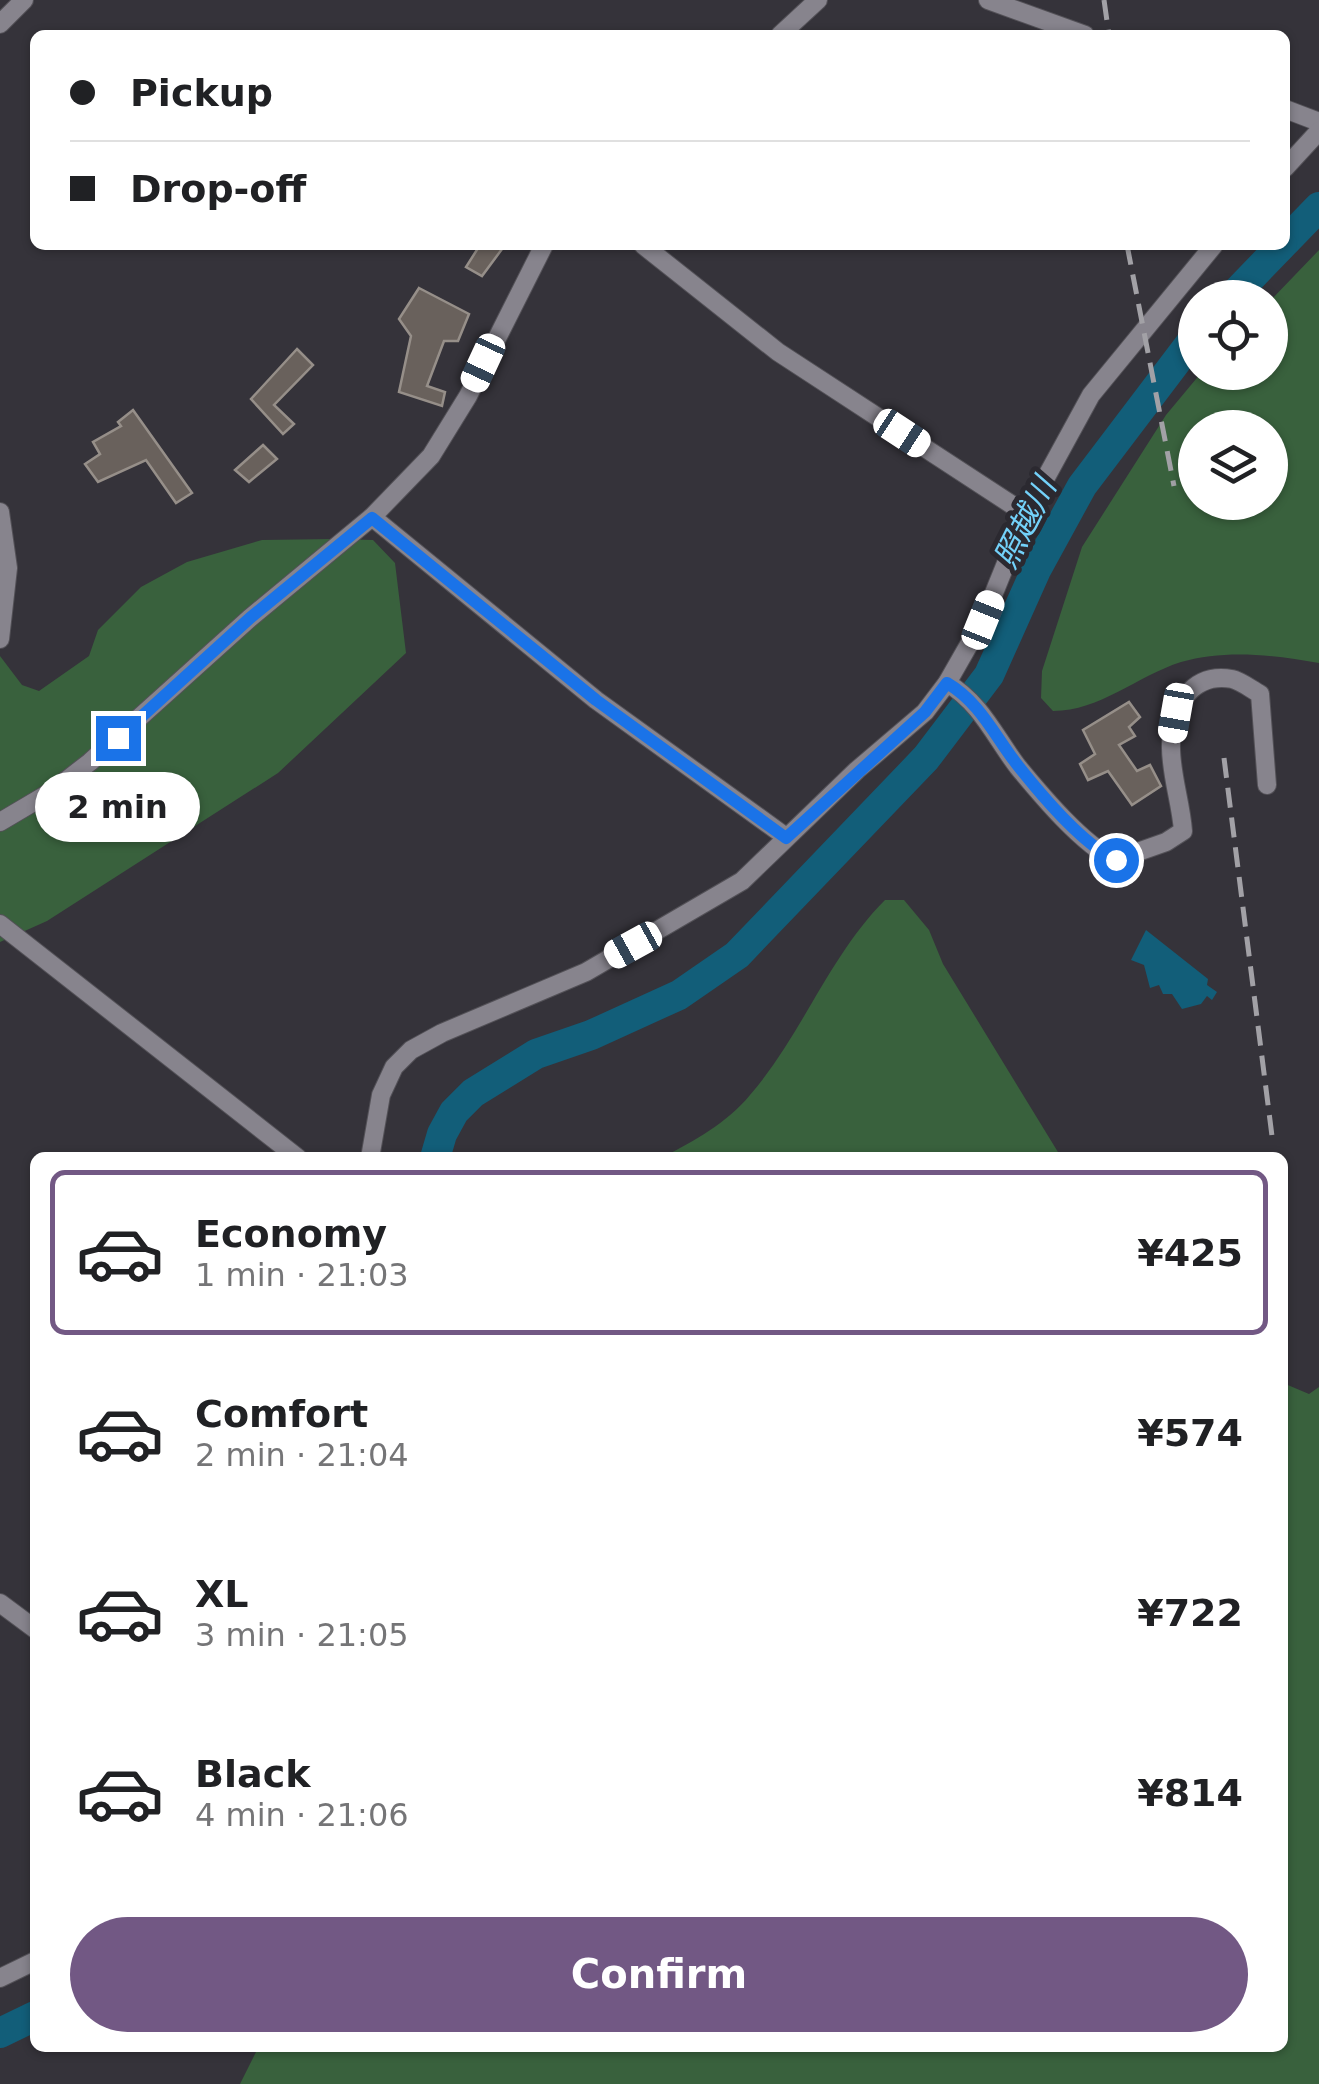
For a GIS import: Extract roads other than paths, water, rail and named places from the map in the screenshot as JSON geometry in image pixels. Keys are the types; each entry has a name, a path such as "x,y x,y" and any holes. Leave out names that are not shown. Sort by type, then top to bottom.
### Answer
{"street":[{"path":"0,23 24,0"},
{"path":"785,30 818,0"},
{"path":"988,0 1071,30"},
{"path":"1290,111 1319,122"},
{"path":"1290,163 1319,131"},
{"path":"0,822 54,790 90,762 250,618 372,518 431,456 468,396 541,250"},
{"path":"649,250 778,352 1026,514"},
{"path":"371,1152 381,1095 394,1067 411,1050 586,972 742,880 925,712 947,683 983,620 1026,514 1091,395 1210,250"},
{"path":"0,512 8,568 0,639"},
{"path":"372,518 596,700 786,838"},
{"path":"947,683 964,693 992,725 1018,766 1098,852 1116,860 1166,842 1183,831 1170,744 1176,713 1188,690 1204,680 1234,679 1260,694 1267,785"},
{"path":"0,924 290,1152"},
{"path":"0,1603 30,1626"},
{"path":"0,1978 30,1963"}],"water":[{"path":"1146,930 1208,979 1207,985 1217,992 1212,1000 1207,996 1201,1004 1182,1009 1172,994 1163,994 1159,985 1150,988 1144,965 1131,960"}],"waterway":[{"name":"照越川","path":"1290,237 1319,207"},
{"name":"照越川","path":"1248,280 1277,250"},
{"name":"照越川","path":"437,1152 454,1112 473,1093 536,1054 591,1035 679,995 737,955 926,758 989,675 1036,570 1082,486 1178,359"},
{"name":"照越川","path":"0,2033 30,2018"}],"railway":[{"path":"1104,0 1108,30"},
{"path":"1128,250 1174,486"},
{"path":"1224,758 1272,1136"}]}
